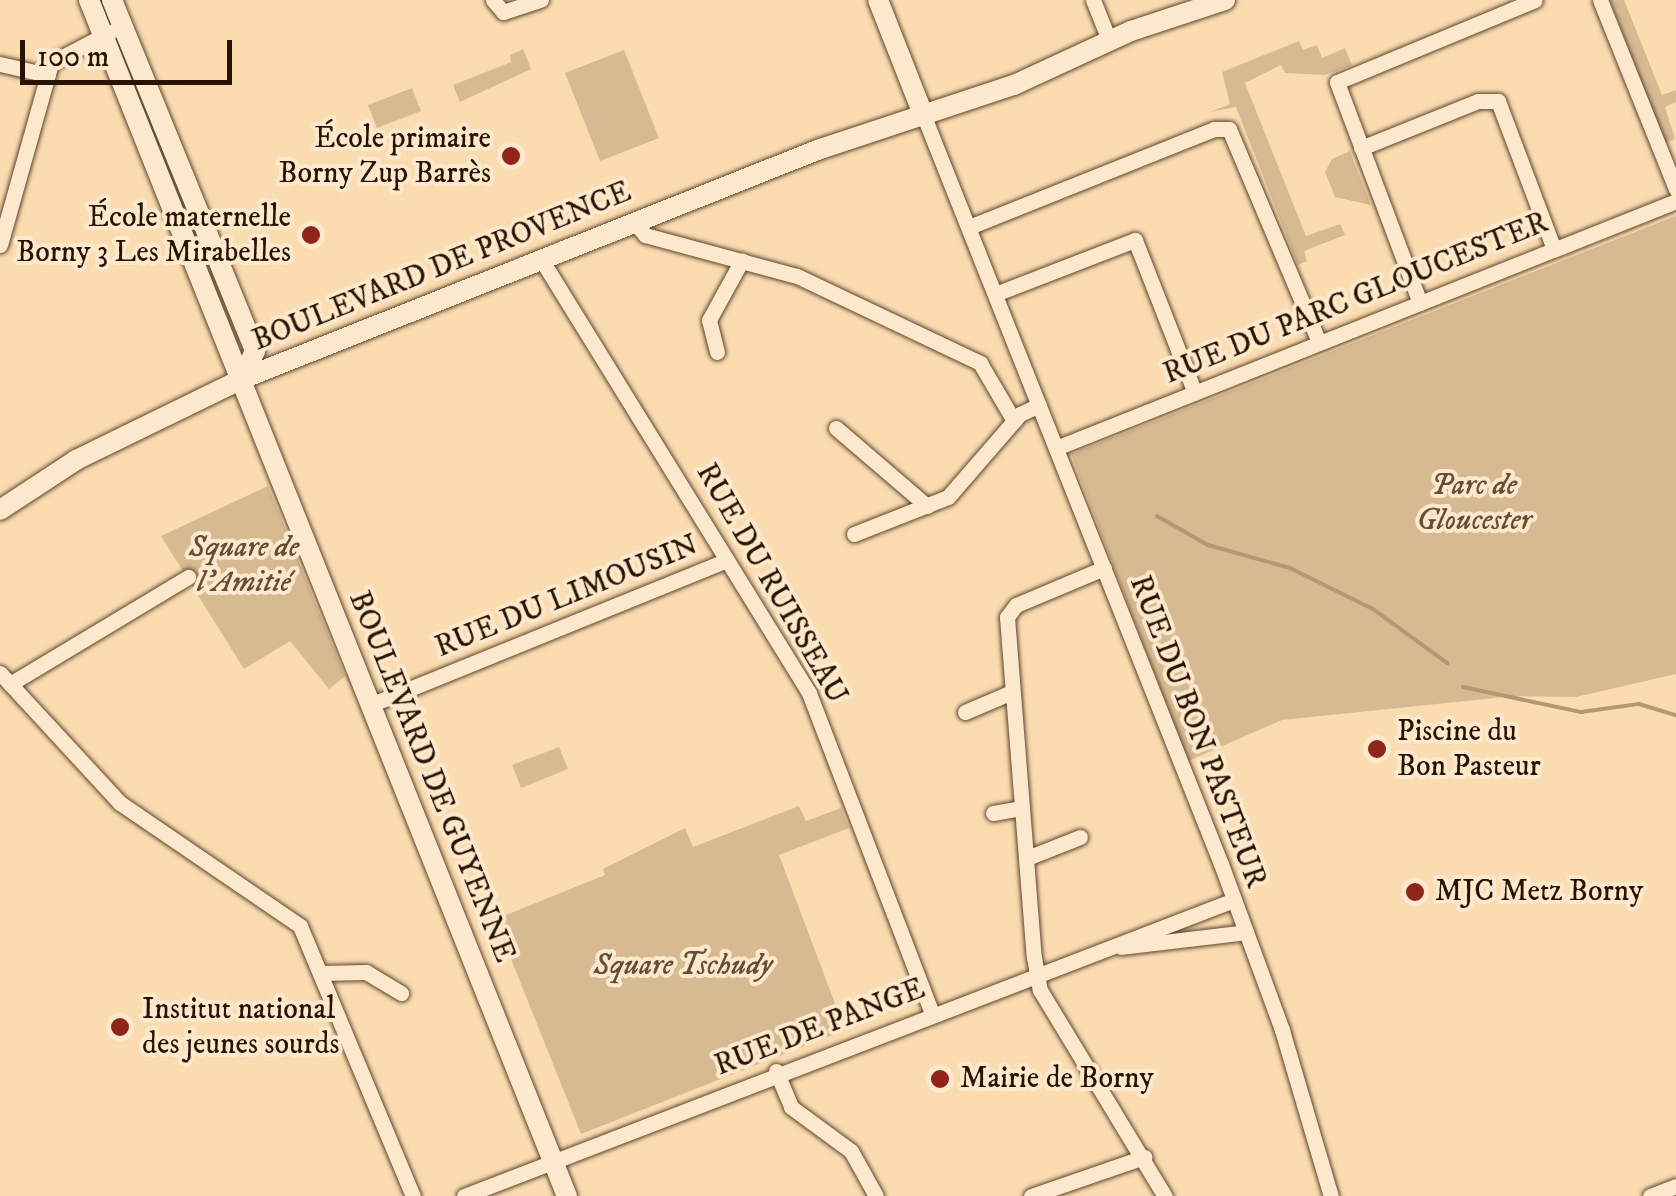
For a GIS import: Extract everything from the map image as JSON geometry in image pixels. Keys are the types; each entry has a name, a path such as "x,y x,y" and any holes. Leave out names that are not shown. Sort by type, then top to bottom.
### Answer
{"street":[{"name":"BOULEVARD DE GUYENNE","path":"89,0 167,158"},
{"path":"498,6 542,0"},
{"path":"878,0 924,114"},
{"path":"1093,0 1109,40"},
{"name":"BOULEVARD DE PROVENCE","path":"0,510 76,460 242,379 635,222 1026,80 1109,40 1225,0"},
{"path":"1420,303 1337,90 1340,79 1535,0"},
{"path":"1600,0 1676,189"},
{"name":"BOULEVARD DE GUYENNE","path":"115,5 242,379 567,1196"},
{"path":"0,245 48,76 66,50 107,34 115,5"},
{"path":"0,64 48,76"},
{"path":"1360,148 1478,101 1498,100 1554,249"},
{"name":"RUE DU BON PASTEUR","path":"924,114 1234,900 1331,1196"},
{"path":"969,227 1214,129 1229,129 1319,342"},
{"name":"RUE DU PARC GLOUCESTER","path":"1056,448 1676,201"},
{"path":"635,222 646,235 742,260 840,294 980,363 1014,421"},
{"path":"995,294 1135,240 1194,393"},
{"name":"RUE DU RUISSEAU","path":"541,259 808,693 932,1014"},
{"path":"717,352 709,320 737,280 742,260"},
{"path":"854,534 928,506 955,491 1014,421 1039,405"},
{"path":"836,428 928,506"},
{"name":"RUE DU LIMOUSIN","path":"370,706 727,560"},
{"path":"1104,568 1012,608 1006,623 1036,976 1092,1081 1144,1158 1164,1196"},
{"path":"188,576 5,679 120,802 300,926 413,1196"},
{"path":"965,712 1012,692"},
{"path":"993,814 1021,808"},
{"path":"1027,858 1080,838"},
{"name":"RUE DE PANGE","path":"464,1196 776,1072 1234,900"},
{"name":"RUE DE PANGE","path":"1107,948 1246,932"},
{"path":"322,974 366,972 401,993"},
{"path":"776,1072 791,1106 851,1151 876,1196"},
{"path":"1031,1196 1144,1158"},
{"path":"1650,1196 1676,1186"}],"green space":[{"path":"1610,0 1624,0 1662,95 1676,90 1676,102 1665,107 1675,139 1665,143"},
{"path":"1299,41 1303,50 1317,45 1322,58 1345,48 1352,65 1325,75 1285,73 1281,65 1245,83 1306,236 1340,224 1345,235 1304,251 1307,261 1298,265 1236,107 1210,112 1230,104 1222,72"},
{"path":"523,49 531,69 460,102 453,85 511,62 510,55"},
{"path":"624,50 659,138 600,161 565,73"},
{"path":"412,88 421,111 377,128 368,105"},
{"path":"1350,151 1371,205 1335,197 1325,172 1332,159"},
{"name":"Parc de Gloucester","path":"1676,216 1676,674 1576,697 1514,696 1282,720 1188,761 1071,454"},
{"name":"Square de l'Amitié","path":"268,486 345,676 329,689 290,641 244,669 161,536"},
{"path":"559,747 568,769 521,788 512,765"},
{"name":"Square Tschudy","path":"799,806 806,821 841,808 849,828 779,855 845,1030 581,1134 491,909 501,917 605,875 603,869 685,828 693,847"}],"waterway":[{"path":"1157,516 1208,545 1290,568 1373,609 1447,663"},
{"path":"1463,687 1581,712 1639,704 1676,715"}],"place":[{"name":"École primaire Borny Zup Barrès","path":"511,156"},
{"name":"École maternelle Borny 3 Les Mirabelles","path":"311,235"},
{"name":"Piscine du Bon Pasteur","path":"1377,749"},
{"name":"MJC Metz Borny","path":"1415,892"},
{"name":"Institut national des jeunes sourds","path":"120,1027"},
{"name":"Mairie de Borny","path":"940,1079"}]}
